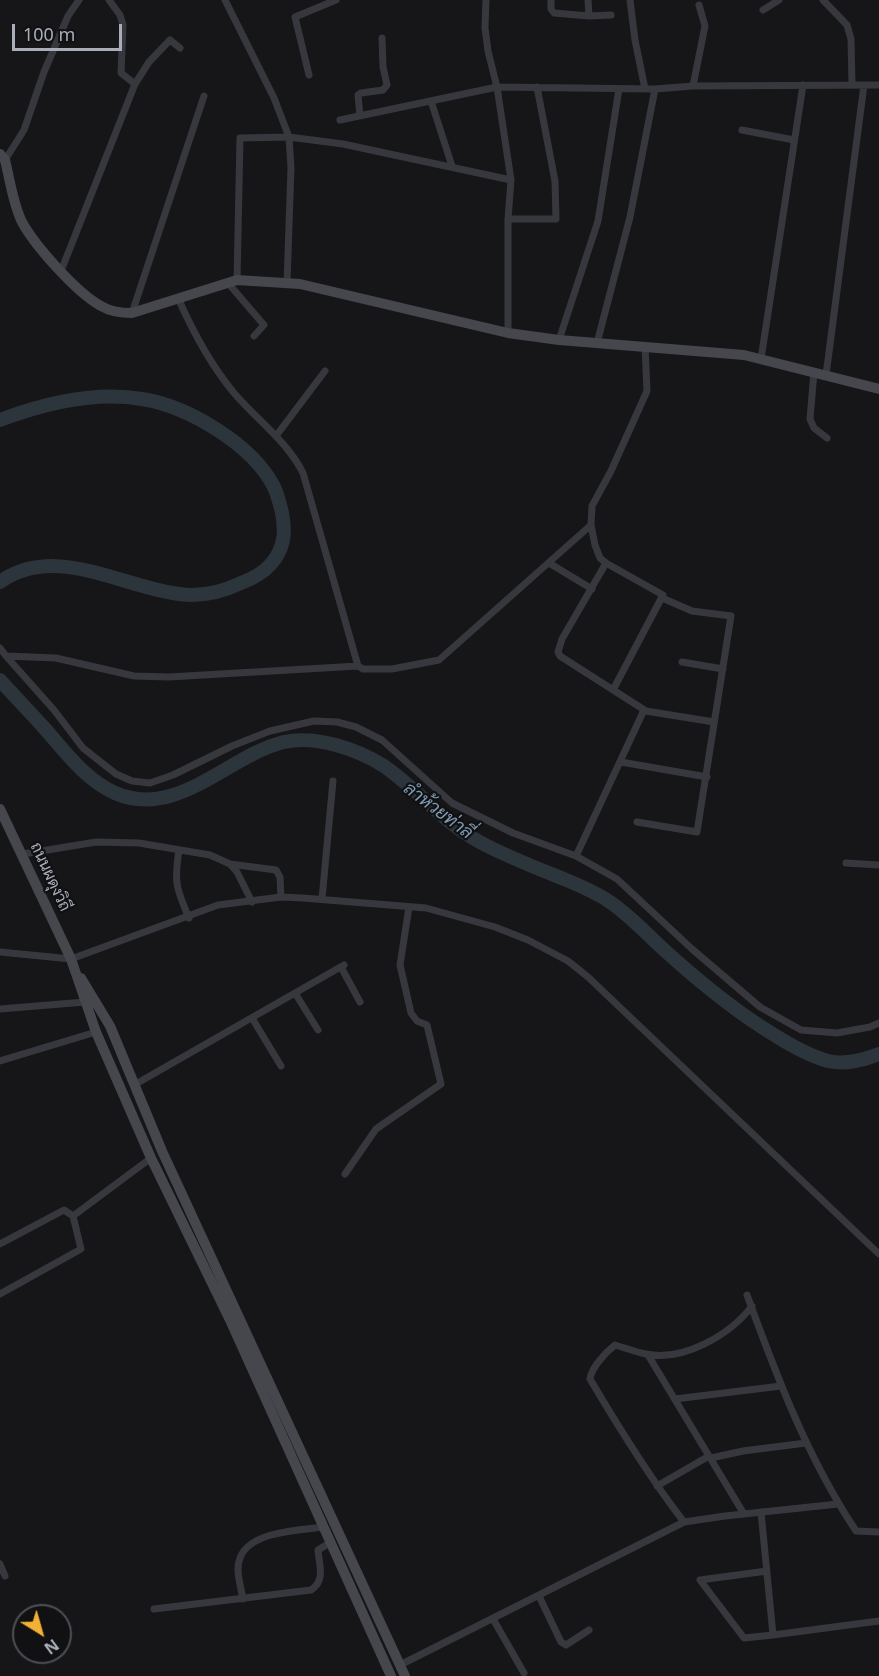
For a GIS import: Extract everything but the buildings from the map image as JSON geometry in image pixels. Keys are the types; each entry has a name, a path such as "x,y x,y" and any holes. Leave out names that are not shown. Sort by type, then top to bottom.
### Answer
{"main road":[{"path":"3,157 21,220 33,240 78,289 100,306 120,313 132,313 232,281 287,283 508,333 559,340 744,355 879,389"},
{"name":"ถนนผดุงวิถี","path":"0,809 5,828 22,854 70,959"},
{"path":"70,959 96,1032 152,1158 230,1320 391,1676"},
{"path":"70,959 110,1026 162,1151 405,1676"}],"street":[{"path":"3,157 24,130 44,72 68,16 79,0"},
{"path":"109,0 120,15 123,25 121,73 135,84"},
{"path":"225,0 274,98 289,137 291,168 287,283"},
{"path":"309,75 295,17 336,0"},
{"path":"486,0 485,28 488,51 497,87 511,180 508,219 508,333"},
{"path":"551,0 551,9 554,13 610,15"},
{"path":"588,0 589,16"},
{"path":"630,0 645,89"},
{"path":"763,10 779,0"},
{"path":"822,0 847,25 851,39 852,85"},
{"path":"693,86 705,26 699,5"},
{"path":"360,116 358,95 383,90 387,85 383,68 382,38"},
{"path":"61,271 135,84 149,62 170,40 180,48"},
{"path":"761,359 803,85"},
{"path":"826,375 864,85"},
{"path":"340,120 497,87 655,89 693,86 879,85"},
{"path":"508,219 556,219 555,182 537,87"},
{"path":"559,340 598,221 619,89"},
{"path":"597,343 630,217 655,89"},
{"path":"132,313 204,96"},
{"path":"431,101 452,166"},
{"path":"742,130 794,140"},
{"path":"254,336 264,325 232,281 240,138 289,137 343,144 511,180"},
{"path":"178,298 208,357 220,375 296,459 303,473 358,666"},
{"path":"614,690 663,595 600,558 591,525 592,506 616,461 647,392 645,346"},
{"path":"276,436 325,372"},
{"path":"814,372 810,419 814,428 827,438"},
{"path":"6,656 56,658 134,676 169,677 358,666 363,669 392,669 439,660 591,525"},
{"path":"549,563 592,590"},
{"path":"606,563 562,639 558,652 564,660 644,710 714,722"},
{"path":"637,822 698,832 731,616 692,611 662,598"},
{"path":"0,648 54,710 83,748 116,774 132,781 150,783 173,775 232,746 270,731 314,721 337,722 356,727 382,740 452,804 513,833 576,856 617,879 692,949 760,1007 801,1030 837,1033 870,1027 879,1023"},
{"path":"682,662 723,669"},
{"path":"576,856 644,710"},
{"path":"621,762 707,777"},
{"path":"322,899 333,781"},
{"path":"22,854 96,842 139,843 210,855 230,864 276,870 280,877 281,897"},
{"path":"179,850 175,880 189,918"},
{"path":"846,863 879,865"},
{"path":"230,864 237,872 252,902"},
{"path":"0,952 70,959 189,918 219,905 281,897 426,908 495,927 545,948 588,976 879,1254"},
{"path":"345,1174 376,1130 441,1084 427,1024 417,1021 411,1013 400,965 409,907"},
{"path":"134,1084 342,966 360,1002"},
{"path":"296,993 318,1030"},
{"path":"0,1008 85,1002"},
{"path":"252,1018 281,1066"},
{"path":"0,1061 96,1032"},
{"path":"73,1216 152,1158"},
{"path":"0,1244 64,1210 73,1216 81,1249 0,1294"},
{"path":"747,1295 781,1386 806,1443 838,1504 856,1531 879,1532"},
{"path":"684,1522 657,1486 590,1379 590,1374 615,1345 648,1355 667,1355 696,1348 722,1334 752,1306"},
{"path":"648,1355 744,1514"},
{"path":"675,1399 781,1386"},
{"path":"657,1486 710,1457 806,1443"},
{"path":"400,1665 684,1522 838,1504"},
{"path":"761,1512 773,1635"},
{"path":"243,1599 238,1569 240,1558 250,1544 262,1538 324,1527"},
{"path":"154,1609 311,1590 318,1585 321,1572 318,1550 331,1542"},
{"path":"0,1564 5,1576"},
{"path":"767,1571 700,1580 744,1638 879,1621"},
{"path":"539,1596 561,1642 566,1645 588,1630"},
{"path":"493,1619 524,1673"}],"waterway":[{"name":"ลำห้วยท่าลี่","path":"0,420 34,408 88,398 142,399 179,410 217,430 235,443 264,471 278,497 284,527 281,547 268,567 249,580 211,593 179,594 66,567 43,566 21,571 0,582"},
{"name":"ลำห้วยท่าลี่","path":"0,680 69,757 95,781 115,793 138,799 160,798 181,792 263,749 284,742 296,740 323,742 361,754 384,766 441,815 478,841 598,894 610,902 716,995 788,1043 815,1056 835,1062 854,1061 879,1054"}]}
